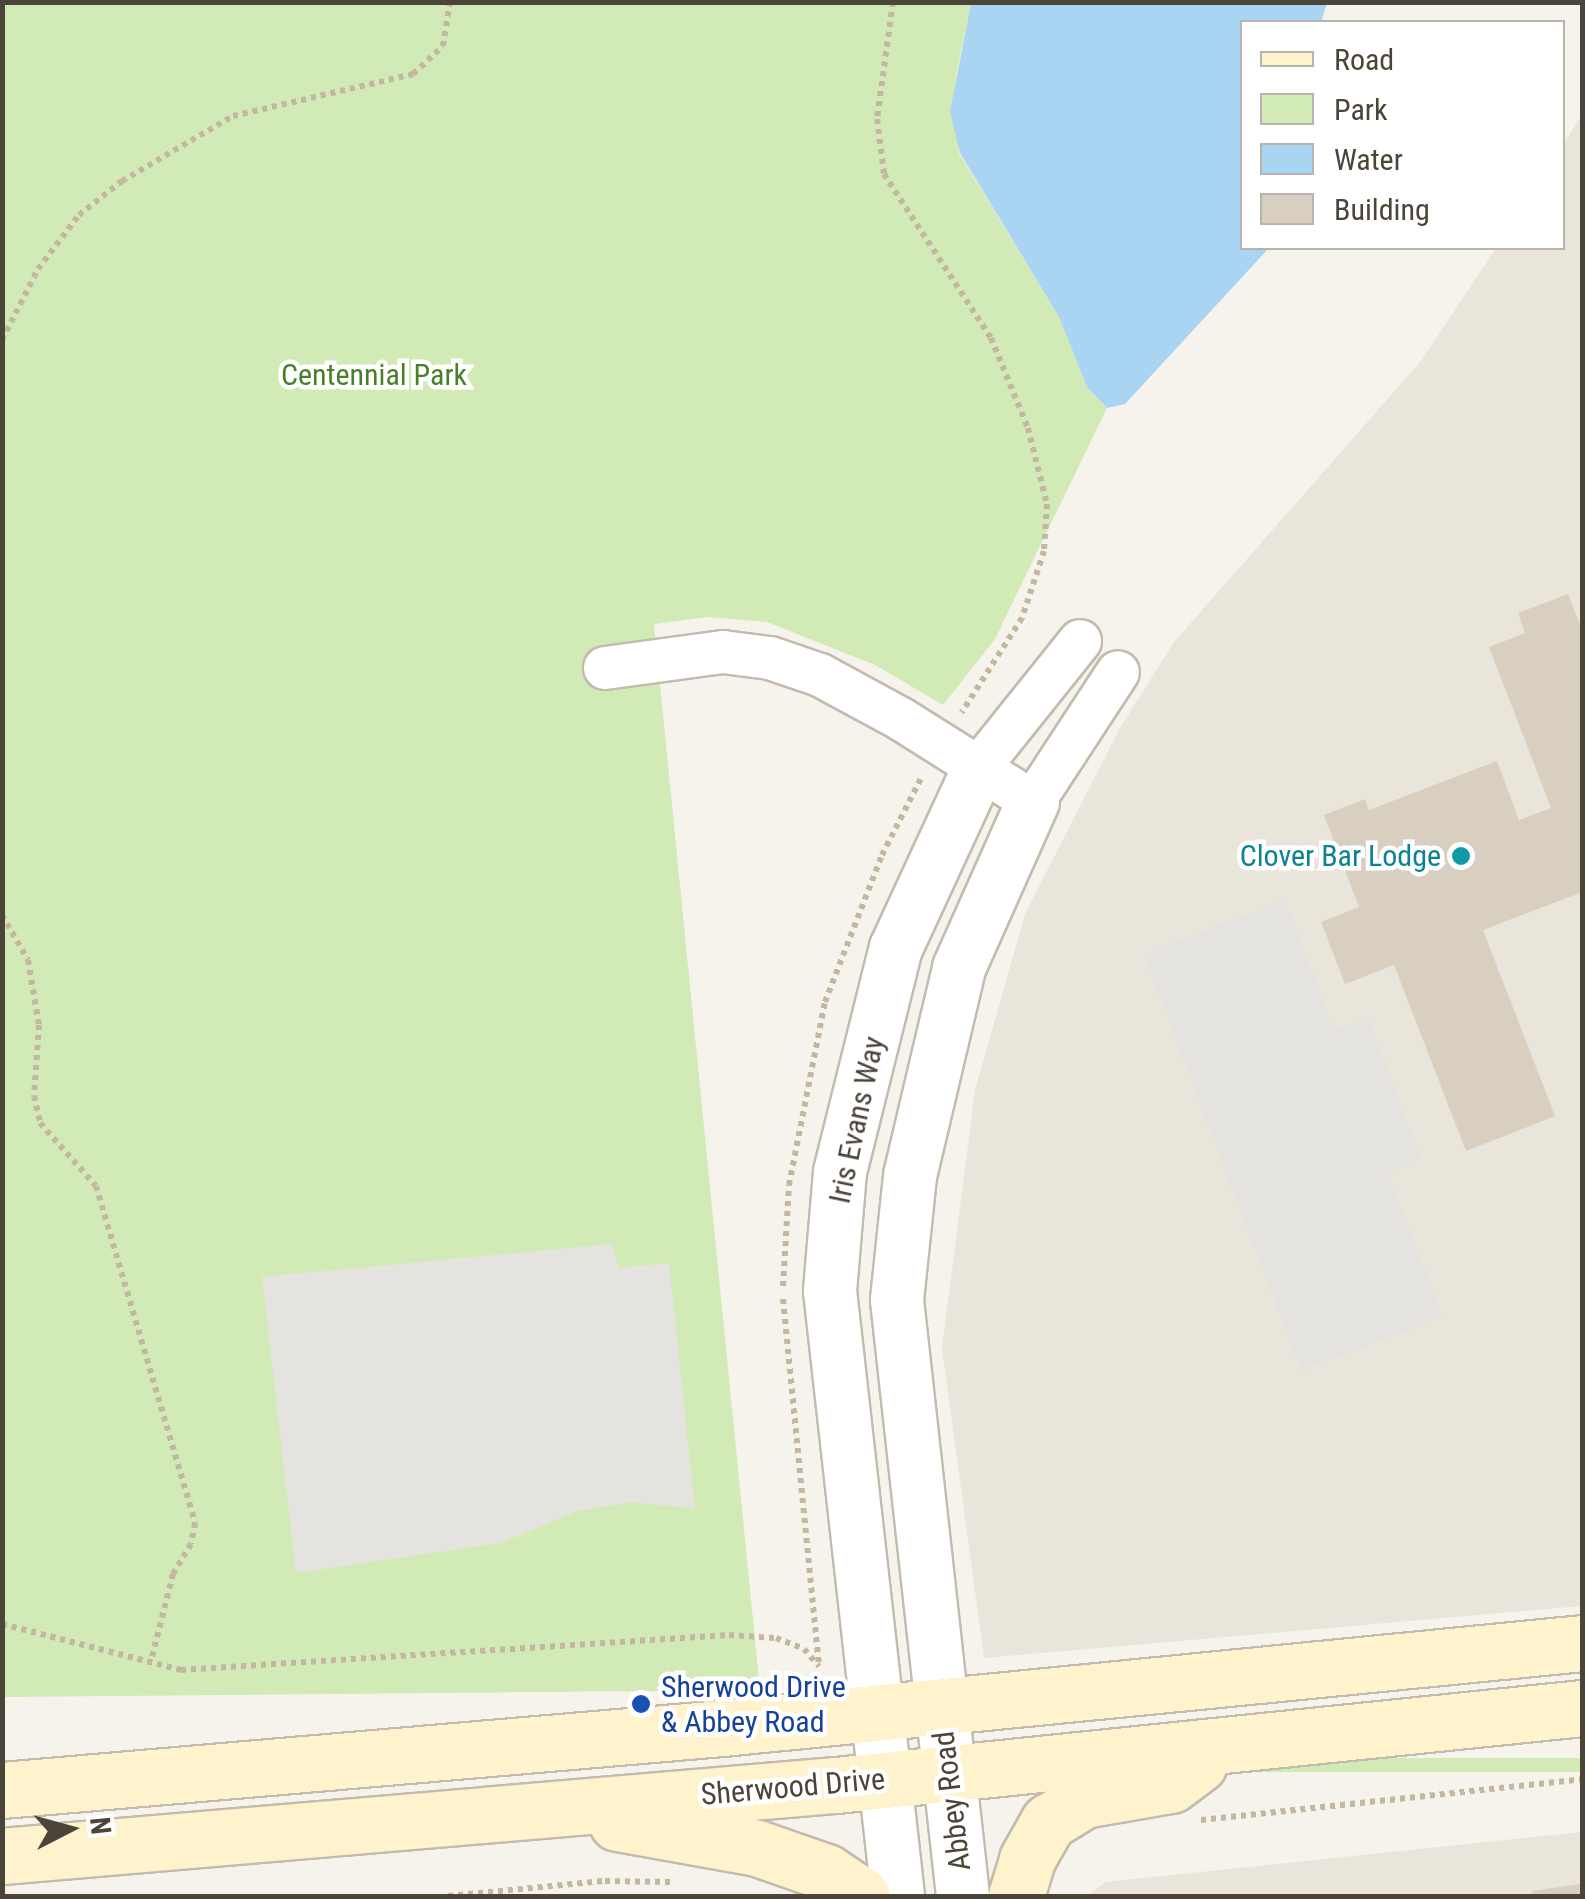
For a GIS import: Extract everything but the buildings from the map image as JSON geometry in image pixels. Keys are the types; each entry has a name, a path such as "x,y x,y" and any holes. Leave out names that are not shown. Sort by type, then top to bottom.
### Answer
{"main road":[{"path":"2,1790 875,1713 1582,1642"},
{"name":"Sherwood Drive","path":"2,1856 884,1780 1582,1708"},
{"path":"1016,1896 1027,1858 1048,1822 1084,1800 1171,1785 1227,1743"},
{"path":"540,1810 757,1848 826,1872 862,1896"}],"street":[{"name":"Iris Evans Way","path":"875,1713 830,1291 840,1172 896,948 962,754 1080,641"},
{"path":"606,668 723,652 770,658 820,675 962,754 1033,802"},
{"name":"Iris Evans Way","path":"941,1706 897,1300 910,1176 959,968 1033,802 1118,672"},
{"name":"Abbey Road","path":"941,1706 963,1896"},
{"path":"875,1713 898,1896"}],"path":[{"path":"2,340 38,269 68,228 122,180 233,116 412,74 443,46 450,2"},
{"path":"822,1678 784,1330 788,1185 825,1002 882,855 962,754 1022,618 1044,552 1047,504 1028,428 991,338 884,174 877,120 893,2"},
{"path":"2,915 28,960 34,993 40,1122 96,1186 194,1523 191,1544 173,1574 151,1661"},
{"path":"2,1624 181,1670 498,1645 729,1635 776,1638 804,1649 819,1666"},
{"path":"1188,1822 1582,1779"},
{"path":"448,1896 606,1880 680,1882"}],"shaded area":[{"path":"1582,114 1582,1606 984,1658 942,1348 975,1090 1025,914 1120,728 1174,642 1421,361 1495,250 1565,250 1565,142"},
{"path":"1285,900 1334,1030 1368,1017 1421,1159 1388,1173 1443,1317 1301,1371 1144,954"},
{"path":"611,1244 619,1268 669,1263 695,1509 632,1502 578,1511 501,1543 296,1573 262,1277"},
{"path":"1582,1832 1582,1896 1087,1896 1105,1882"}],"green space":[{"name":"Centennial Park","path":"2,3 971,3 956,76 959,153 1059,317 1087,387 1107,408 995,639 943,705 875,665 767,622 709,617 654,624 760,1690 3,1697"},
{"path":"1244,1758 1582,1758 1582,1772 1244,1772"}],"water":[{"path":"971,3 1327,3 1322,20 1240,20 1240,250 1267,250 1125,404 1107,408 1087,387 1059,317 960,153 950,112"}],"place":[{"name":"Clover Bar Lodge","path":"1461,856"},
{"name":"Sherwood Drive & Abbey Road","path":"641,1704"}]}
